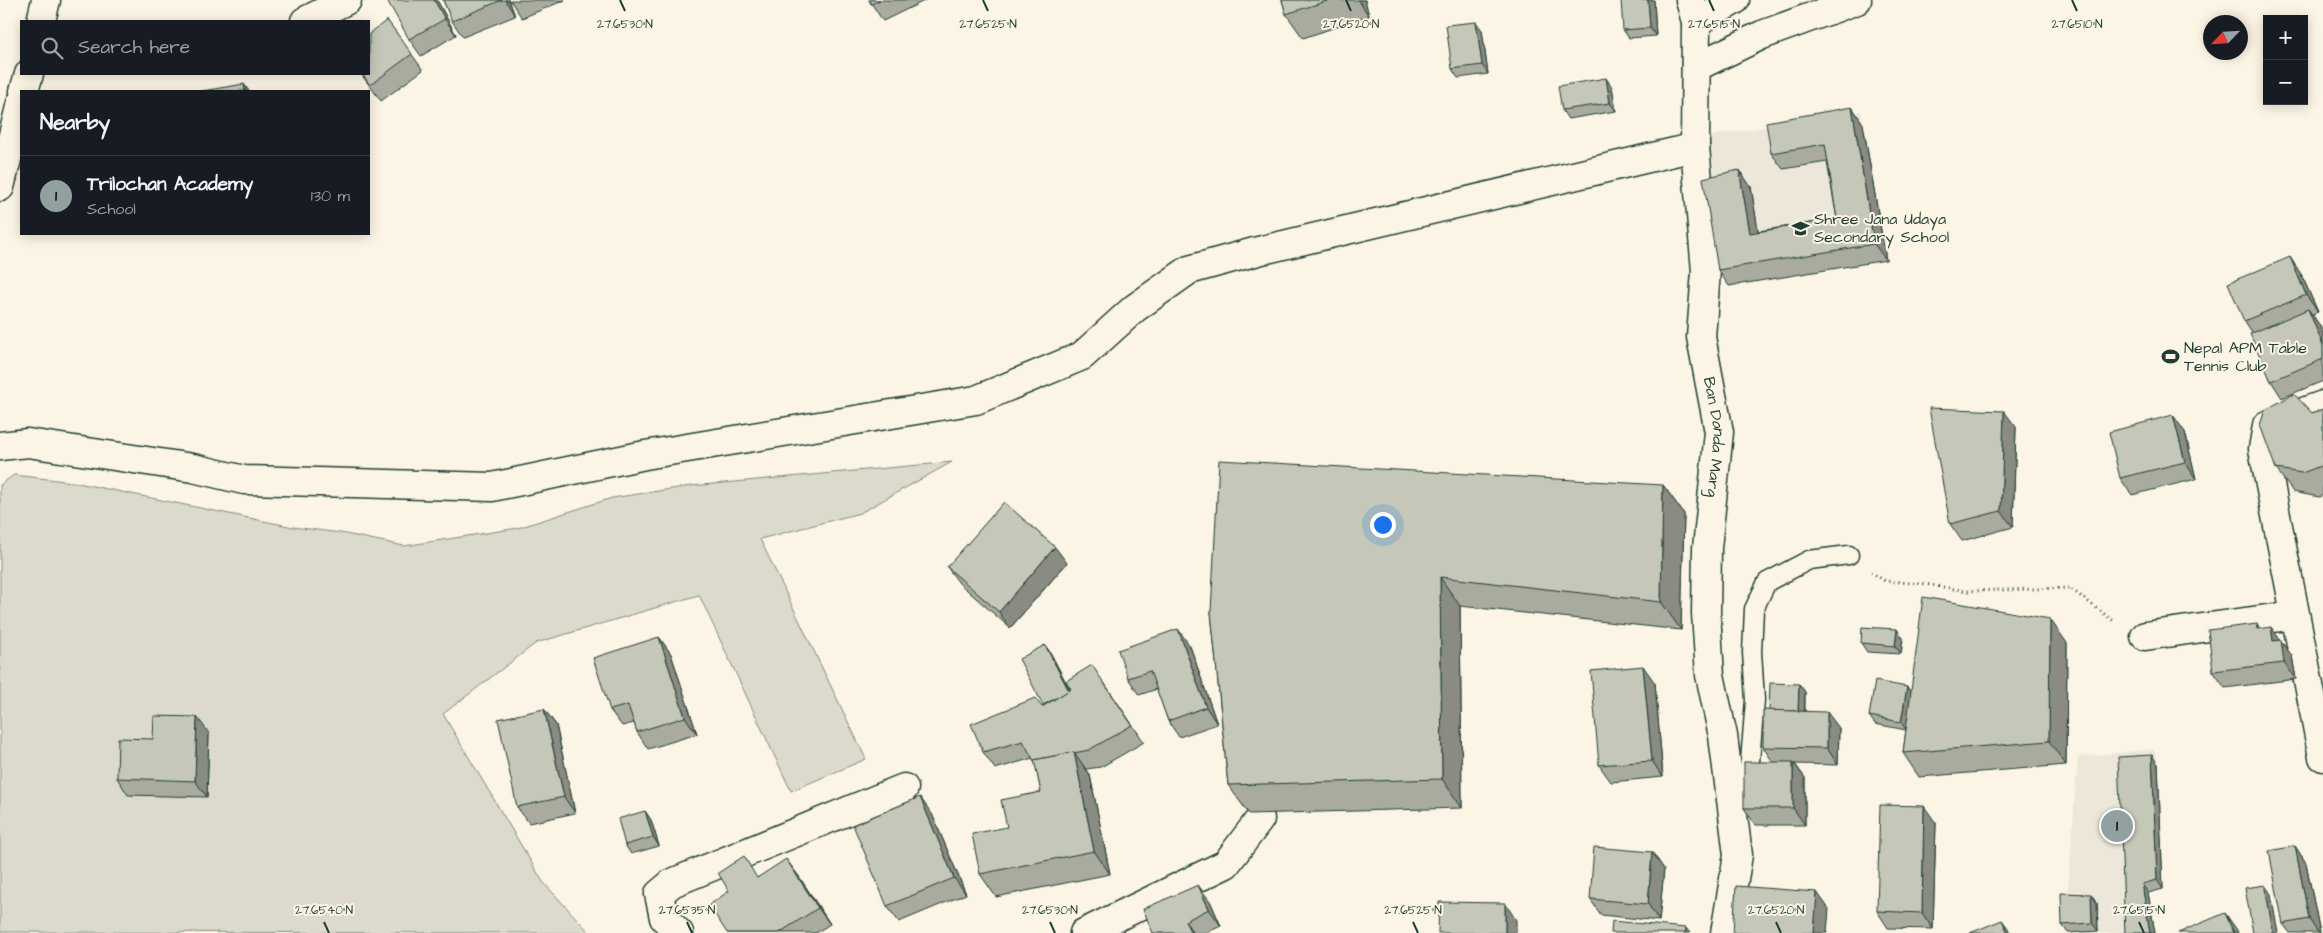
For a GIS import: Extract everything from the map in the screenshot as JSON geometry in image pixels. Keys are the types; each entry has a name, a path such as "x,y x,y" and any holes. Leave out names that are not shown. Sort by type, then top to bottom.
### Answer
{"street":[{"path":"41,20 46,0"},
{"path":"307,20 347,0"},
{"path":"1693,11 1736,0"},
{"path":"1696,67 1762,35 1857,0"},
{"name":"Ban Danda Marg","path":"1693,11 1696,67 1694,146 1706,271 1701,337 1719,432 1707,548 1706,613 1710,675 1723,736 1738,855 1726,933"},
{"path":"24,90 29,75"},
{"path":"0,187 20,107"},
{"path":"0,446 28,443 193,468 244,480 492,487 645,456 976,400 1082,356 1136,308 1189,270 1258,251 1694,146"},
{"path":"2323,405 2267,425 2262,449 2323,757"},
{"path":"2145,636 2295,615"},
{"path":"679,933 664,918 659,894 672,883 904,788"},
{"path":"1084,933 1226,864 1260,819"}],"lane":[{"path":"1738,855 1751,768 1755,700 1752,652 1754,609 1767,582 1809,560 1849,556"}],"path":[{"path":"1849,556 1885,581 1925,584 1966,591 2070,588 2121,626 2145,636"}],"shaded area":[{"name":"Shree Jana Udaya Secondary School","path":"1861,111 1886,260 1729,286 1704,137"},
{"path":"952,462 860,513 760,539 866,759 791,791 699,595 536,643 443,714 543,882 590,933 0,932 0,485 14,475 73,482 293,527 341,533 404,546 518,528 612,498 691,486"},
{"path":"2154,749 2158,764 2163,889 2148,893 2155,933 2068,933 2067,901 2078,757"}],"building":[{"path":"387,0 434,0 445,19 409,39"},
{"path":"443,0 502,0 452,21"},
{"path":"869,0 880,0 871,4"},
{"path":"1282,0 1330,0 1286,14"},
{"path":"1621,0 1648,0 1650,28 1623,30"},
{"path":"387,20 412,54 370,85 363,75 370,75 370,33"},
{"path":"1476,22 1482,65 1452,69 1446,25"},
{"path":"1606,78 1610,103 1562,110 1558,86"},
{"path":"244,84 245,90 208,90"},
{"path":"1852,107 1874,244 1718,270 1703,178 1739,170 1750,233 1837,219 1825,144 1771,153 1766,122"},
{"path":"2290,257 2306,295 2244,321 2228,283"},
{"path":"2308,309 2323,345 2323,359 2271,381 2250,334"},
{"path":"2294,394 2312,413 2323,409 2323,465 2302,473 2276,469 2260,425 2265,410"},
{"path":"1929,408 2004,411 2001,511 1950,524"},
{"path":"2173,415 2185,462 2120,478 2109,432"},
{"path":"1219,460 1663,485 1661,602 1440,577 1442,779 1228,785 1211,612"},
{"path":"1004,502 1055,547 999,612 947,567"},
{"path":"1923,597 2050,619 2049,741 1903,753"},
{"path":"2257,624 2258,629 2271,627 2273,641 2281,640 2284,663 2213,671 2208,630"},
{"path":"1862,627 1897,629 1895,646 1861,643"},
{"path":"1178,629 1206,707 1168,721 1150,671 1128,678 1118,650"},
{"path":"659,637 685,717 637,732 628,705 610,710 593,658"},
{"path":"1045,645 1069,691 1043,705 1019,659"},
{"path":"1092,665 1132,725 1089,750 1034,761 1023,741 983,752 971,724 1035,698 1042,707 1071,689 1066,681"},
{"path":"1643,666 1652,761 1599,765 1591,671"},
{"path":"1875,681 1907,687 1901,722 1869,716"},
{"path":"1770,683 1799,684 1798,711 1769,711"},
{"path":"544,709 564,797 517,807 498,719"},
{"path":"1763,710 1827,712 1827,748 1763,747"},
{"path":"154,716 197,717 195,781 117,778 118,738 153,739"},
{"path":"1074,752 1094,851 980,874 972,834 1007,827 1001,800 1041,792 1034,760"},
{"path":"2152,755 2157,880 2142,884 2150,933 2125,933 2118,757"},
{"path":"1744,762 1793,762 1793,808 1744,808"},
{"path":"920,797 954,878 887,906 853,825"},
{"path":"1880,805 1924,806 1922,913 1877,911"},
{"path":"645,811 653,837 625,845 618,819"},
{"path":"2295,846 2309,919 2283,924 2269,851"},
{"path":"1594,847 1652,852 1648,904 1590,899"},
{"path":"744,856 757,878 786,859 818,908 779,933 727,933 709,905 729,891 718,873"},
{"path":"1198,885 1209,909 1185,921 1191,933 1153,933 1143,909"},
{"path":"2265,885 2273,933 2253,933 2245,888"},
{"path":"1736,886 1817,892 1814,933 1733,933"},
{"path":"2061,893 2091,894 2092,923 2062,925"},
{"path":"1439,902 1505,903 1505,933 1438,933"},
{"path":"2225,913 2234,933 2178,933"},
{"path":"2002,920 2008,933 1970,933"},
{"path":"1612,921 1686,928 1685,933 1611,933"}],"place":[{"name":"Shree Jana Udaya Secondary School","path":"1800,228"},
{"name":"Nepal APM Table Tennis Club","path":"2170,357"},
{"name":"Trilochan Academy","path":"2117,826"}]}
